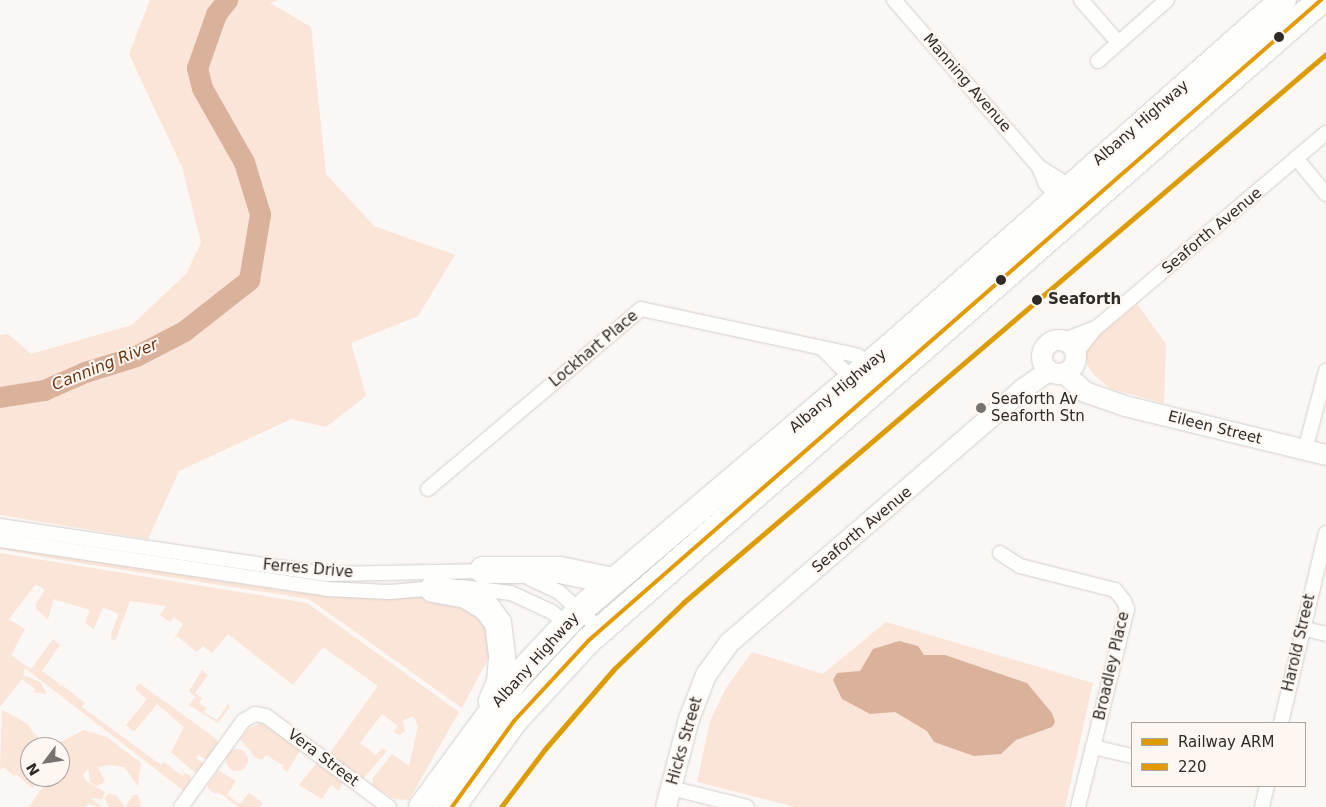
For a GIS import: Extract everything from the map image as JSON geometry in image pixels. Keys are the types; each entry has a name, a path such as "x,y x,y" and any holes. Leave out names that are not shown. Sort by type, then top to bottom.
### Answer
{"highway":[{"name":"Albany Highway","path":"452,807 514,721 594,636 869,380 1064,191 1283,0"},
{"name":"Albany Highway","path":"422,807 485,718 574,617 614,581 1082,210 1321,0"},
{"path":"483,570 560,570 614,581"},
{"path":"433,589 466,595 487,608 498,623 502,658 500,682 485,718"}],"street":[{"name":"Manning Avenue","path":"894,0 1039,167 1046,184 1064,191 1082,210"},
{"path":"1081,0 1118,42"},
{"path":"1098,60 1166,0"},
{"name":"Seaforth Avenue","path":"706,675 729,643 753,621 889,507 1023,389 1062,359 1326,133"},
{"path":"1296,158 1326,194"},
{"name":"Lockhart Place","path":"428,489 641,309 858,356 869,380"},
{"path":"822,349 869,380"},
{"name":"Eileen Street","path":"1062,359 1085,392 1104,397 1125,406 1326,455"},
{"path":"1305,450 1326,371"},
{"name":"Ferres Drive","path":"0,526 326,574 483,570 542,581 594,636"},
{"name":"Harold Street","path":"1281,722 1326,533"},
{"name":"Ferres Drive","path":"0,540 327,589 389,592 472,586 511,593 552,612 574,617 594,636"},
{"name":"Broadley Place","path":"1000,553 1020,566 1114,590 1124,601 1127,609 1078,807"},
{"path":"1302,628 1326,634"},
{"name":"Hicks Street","path":"669,798 688,719 706,675"},
{"name":"Vera Street","path":"181,807 243,721 255,714 266,716 389,807"},
{"path":"1093,747 1131,756"},
{"path":"1262,807 1264,787"},
{"path":"669,798 747,807"}],"shaded area":[{"path":"150,0 278,0 270,3 311,27 326,174 374,226 455,255 418,316 351,343 366,396 326,427 291,419 179,471 148,539 0,515 0,335 8,334 31,354 132,325 186,274 201,243 182,167 129,54"},
{"path":"1137,304 1166,344 1164,403 1111,389 1093,374 1087,364 1085,347"},
{"path":"0,546 301,593 429,597 483,611 491,653 462,708 309,599 55,559 0,549"},
{"path":"0,553 307,603 459,712 409,800 394,799 372,785 373,778 392,754 409,766 418,726 413,716 403,720 405,731 399,735 394,732 398,726 382,714 360,743 376,755 382,748 387,751 363,779 329,754 378,686 323,647 293,685 228,634 212,653 203,646 197,652 177,636 172,643 183,624 174,617 170,622 160,615 166,606 130,601 115,641 111,639 112,631 119,614 103,607 94,629 85,623 90,610 54,599 48,619 36,609 36,603 45,590 36,584 9,619 25,629 11,655 31,669 53,639 60,645 42,671 60,684 57,687 62,685 85,703 82,707 161,765 164,762 182,776 185,773 190,776 192,782 184,791 25,668 23,675 40,682 47,694 33,692 35,689 22,679 0,707"},
{"path":"886,622 1093,683 1065,807 795,807 697,782 710,721 726,688 752,652 823,674"},
{"path":"899,641 918,646 924,655 945,655 1027,683 1052,713 1055,722 1052,727 1016,740 1001,754 974,756 934,742 927,731 895,712 870,714 842,699 833,680 837,673 860,671 873,649"},
{"path":"202,670 208,675 195,693 202,698 199,703 206,708 204,712 217,720 228,704 230,707 218,723 189,705 195,697 189,691"},
{"path":"139,683 215,738 219,744 206,760 198,754 196,758 204,764 197,774 171,752 184,727 157,704 134,732 126,725 147,699 135,689"},
{"path":"2,710 28,724 34,734 39,737 20,737 20,778 16,774 14,776 3,767 0,770"},
{"path":"261,723 268,725 301,749 287,772 282,768 284,766 266,755 262,760 256,758 240,739 248,729"},
{"path":"84,730 107,737 141,763 138,786 124,767 110,765 98,767 105,782 96,786 90,782 88,768 83,775 86,781 105,792 102,799 90,798 102,807 88,804 85,807 29,807 43,787 70,787 70,737"},
{"path":"233,749 241,749 248,756 248,764 241,771 233,771 226,764 226,756"},
{"path":"318,761 344,780 339,791 331,785 322,799 299,785"},
{"path":"218,770 236,781 227,795 240,804 249,793 263,803 260,807 239,807 218,792 215,794 210,790 207,786"},
{"path":"108,794 116,795 125,807 109,807 105,798"},
{"path":"133,795 138,795 141,807 125,807"}],"waterway":[{"name":"Canning River","path":"0,397 44,390 85,372 136,356 184,331 249,280 260,214 244,162 202,88 197,68 216,14 227,0"}],"rail line":[{"name":"ARM","path":"501,807 545,749 614,669 684,602 1326,54"}],"transit line":[{"name":"220","path":"452,807 514,721 588,641 1321,0"}],"place":[{"name":"Seaforth","path":"1037,300"},
{"name":"Seaforth Av Seaforth Stn","path":"981,408"}]}
